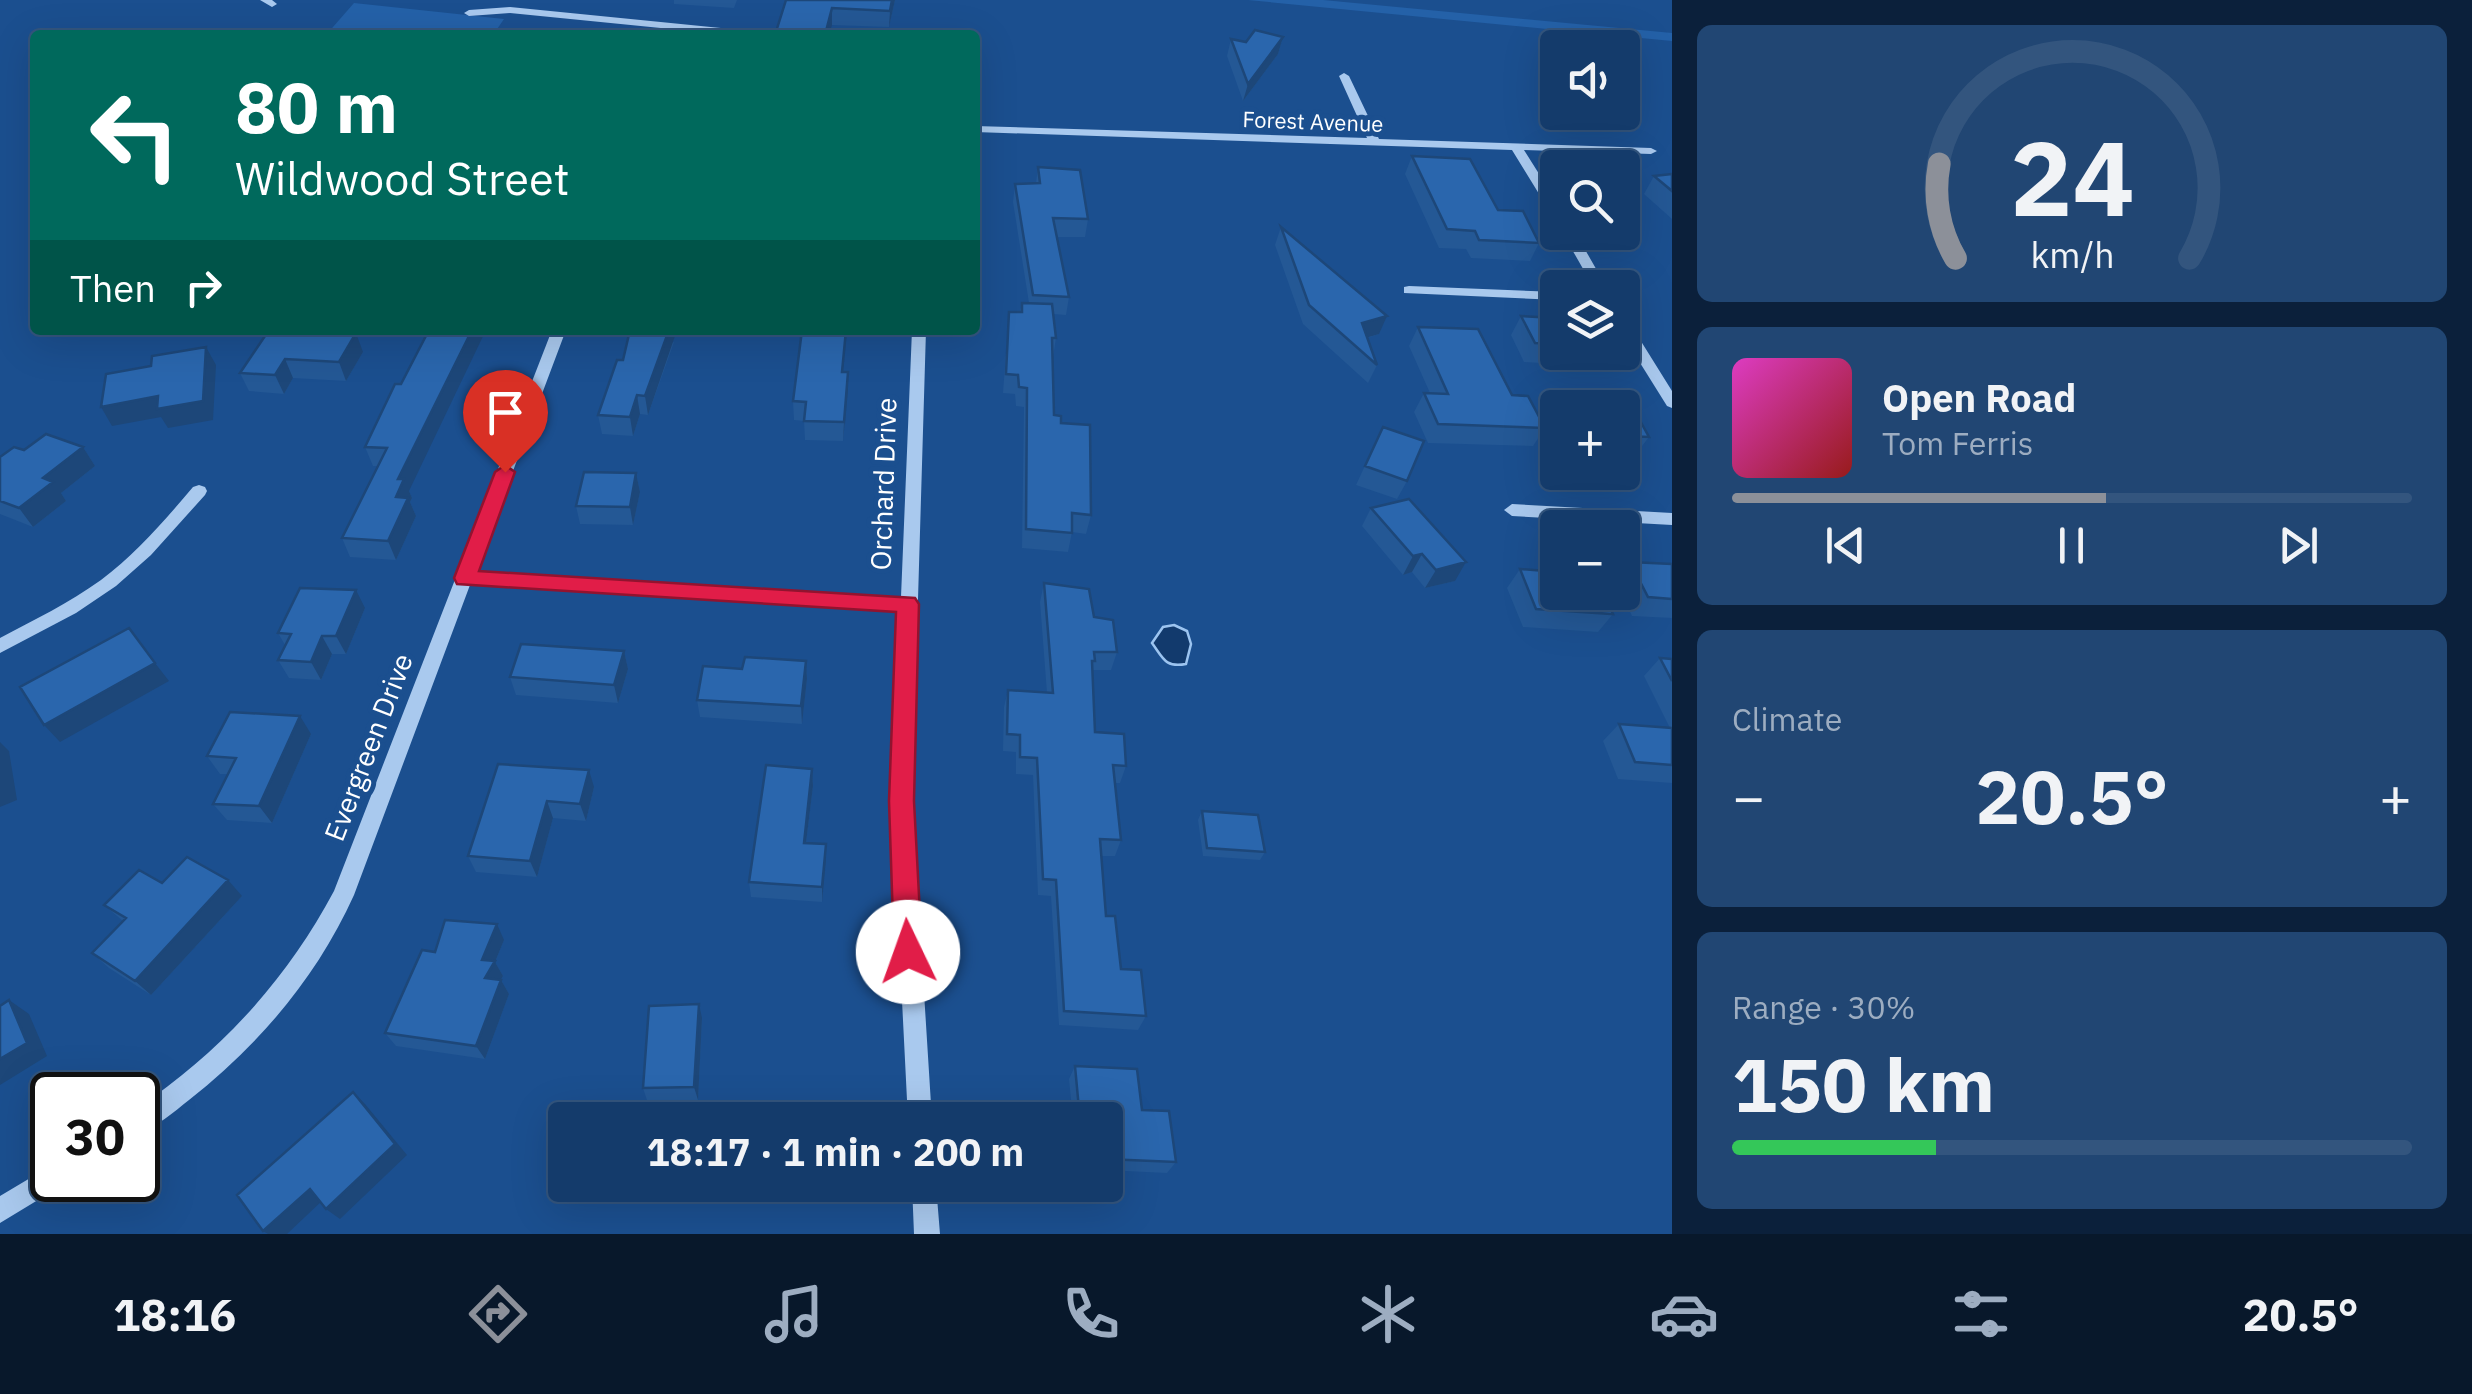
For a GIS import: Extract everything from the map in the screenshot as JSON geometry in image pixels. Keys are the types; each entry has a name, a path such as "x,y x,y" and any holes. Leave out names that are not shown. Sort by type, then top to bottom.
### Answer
{"street":[{"path":"469,13 510,10 713,30"},
{"path":"1344,76 1375,143"},
{"name":"Forest Avenue","path":"980,129 1651,151"},
{"path":"1516,148 1540,186"},
{"path":"1409,290 1540,295"},
{"name":"Evergreen Drive","path":"160,1105 262,1020 321,942 344,895 557,335"},
{"name":"Orchard Drive","path":"919,335 902,801 919,1102"},
{"path":"1640,351 1672,402"},
{"path":"0,646 110,582 157,538 198,491"},
{"path":"1512,510 1672,518"},
{"path":"465,578 908,604"},
{"path":"0,1210 30,1190"},
{"path":"925,1202 926,1234"}],"shaded area":[{"path":"1248,0 1323,0 1672,33 1672,41 1640,38 1640,30 1558,30"},
{"path":"354,3 504,19 496,30 330,30"},
{"path":"1174,625 1187,631 1191,644 1186,664 1169,663 1152,643 1163,627"}],"building":[{"path":"786,0 892,0 890,11 832,8 826,30 777,30"},
{"path":"1255,30 1283,37 1248,84 1231,39 1246,42"},
{"path":"1412,156 1470,159 1498,210 1523,211 1539,243 1479,240 1475,231 1447,229"},
{"path":"1038,167 1080,170 1088,219 1053,218 1069,297 1033,295 1015,184 1040,183"},
{"path":"1672,174 1672,191 1654,176"},
{"path":"1281,227 1387,316 1362,323 1377,365 1309,305"},
{"path":"1022,303 1052,304 1056,338 1052,338 1054,415 1061,416 1061,423 1090,425 1091,515 1072,513 1072,533 1026,529 1027,388 1019,387 1018,375 1006,374 1009,312 1022,312"},
{"path":"1521,316 1540,317 1540,343 1535,343"},
{"path":"1418,327 1478,329 1512,395 1528,396 1540,419 1540,428 1438,424 1424,393 1448,394"},
{"path":"266,335 355,335 339,362 285,359 275,375 240,373"},
{"path":"426,335 470,335 398,479 404,479 396,497 408,498 388,541 342,538 387,448 365,447 395,384 401,384"},
{"path":"629,335 667,335 645,396 637,395 630,417 598,415 617,360 623,360"},
{"path":"801,335 846,335 842,372 848,372 844,422 804,421 806,402 793,401"},
{"path":"206,347 203,401 157,409 158,396 101,407 106,374 151,366 152,356"},
{"path":"1640,421 1649,437 1640,437"},
{"path":"1383,427 1424,441 1407,481 1365,466"},
{"path":"46,434 83,447 43,478 53,482 19,508 0,501 0,457 14,447 24,450"},
{"path":"584,472 636,473 630,507 576,506"},
{"path":"1409,499 1466,562 1436,570 1422,554 1413,556 1371,508"},
{"path":"1640,562 1672,564 1672,599 1648,597 1640,581"},
{"path":"1520,569 1540,571 1540,609 1536,609"},
{"path":"1044,583 1089,589 1094,617 1113,620 1117,652 1094,652 1092,661 1095,732 1124,734 1126,766 1113,765 1121,840 1100,839 1106,916 1115,916 1121,969 1141,970 1146,1016 1064,1011 1056,880 1043,879 1037,758 1020,757 1020,735 1007,734 1008,690 1053,693"},
{"path":"300,588 356,590 336,636 322,636 311,662 278,660 291,634 278,633"},
{"path":"1551,610 1611,610 1613,614"},
{"path":"129,628 155,663 44,725 20,687"},
{"path":"521,644 624,651 614,685 510,677"},
{"path":"745,657 806,661 801,706 697,700 703,666 742,669"},
{"path":"1660,658 1672,659 1672,681"},
{"path":"230,712 300,716 259,806 213,804 236,758 207,756"},
{"path":"1619,724 1672,728 1672,765 1635,762"},
{"path":"498,764 589,770 580,804 547,801 530,861 468,856"},
{"path":"766,765 812,769 804,843 826,844 822,887 749,882"},
{"path":"1202,811 1258,815 1265,852 1207,848"},
{"path":"187,857 228,880 135,981 92,953 126,918 104,905 139,870 162,883"},
{"path":"445,920 497,924 482,960 495,961 485,978 501,980 476,1046 385,1033 422,950 435,952"},
{"path":"9,1000 27,1043 0,1059 0,1006"},
{"path":"699,1004 694,1087 643,1088 649,1006"},
{"path":"1075,1066 1137,1069 1142,1110 1169,1111 1176,1162 1123,1160 1123,1102 1078,1102"},
{"path":"353,1092 395,1144 326,1209 310,1189 263,1231 237,1195"}],"route":[{"path":"505,472 465,578 908,604 902,801 908,952"}]}
